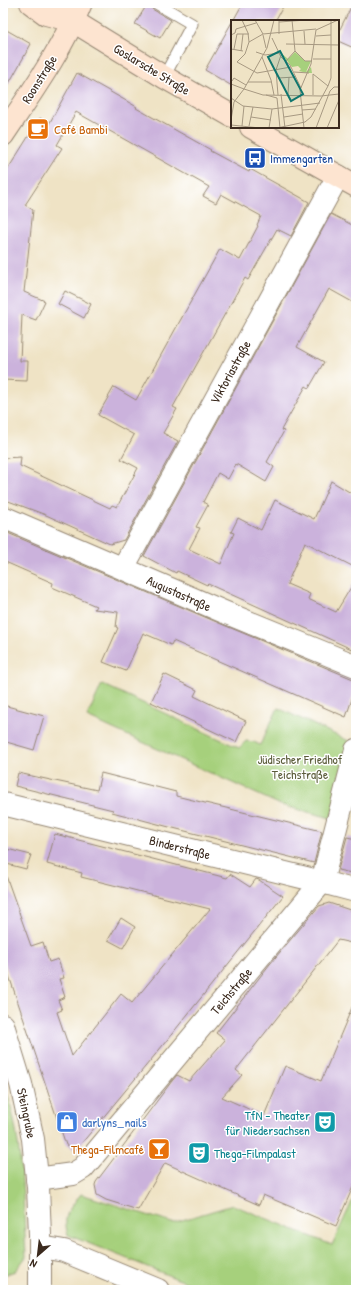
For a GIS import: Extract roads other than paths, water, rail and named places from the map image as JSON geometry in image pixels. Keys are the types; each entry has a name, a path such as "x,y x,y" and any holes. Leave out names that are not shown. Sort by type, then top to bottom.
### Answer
{"main road":[{"name":"Goslarsche Straße","path":"31,3 46,14 73,9 164,77 231,115"},
{"name":"Roonstraße","path":"3,135 36,86 73,9"},
{"path":"253,128 347,181"}],"street":[{"name":"Viktoriastraße","path":"123,568 347,181"},
{"name":"Augustastraße","path":"3,517 224,612 356,666"},
{"name":"Teichstraße","path":"37,1179 73,1174 83,1168 322,882 356,750"},
{"name":"Binderstraße","path":"3,804 356,891"},
{"name":"Steingrube","path":"3,1025 21,1084 33,1139 41,1247 39,1290"},
{"path":"41,1247 64,1251 158,1290"}],"lane":[{"path":"156,3 192,24 164,77"}],"place":[{"name":"Café Bambi","path":"38,129"},
{"name":"Immengarten","path":"255,158"},
{"name":"darlyns_nails","path":"67,1122"},
{"name":"TfN - Theater für Niedersachsen","path":"325,1122"},
{"name":"Thega-Filmcafé","path":"159,1149"},
{"name":"Thega-Filmpalast","path":"199,1153"}],"park label":[{"name":"Jüdischer Friedhof Teichstraße","path":"300,766"}]}
